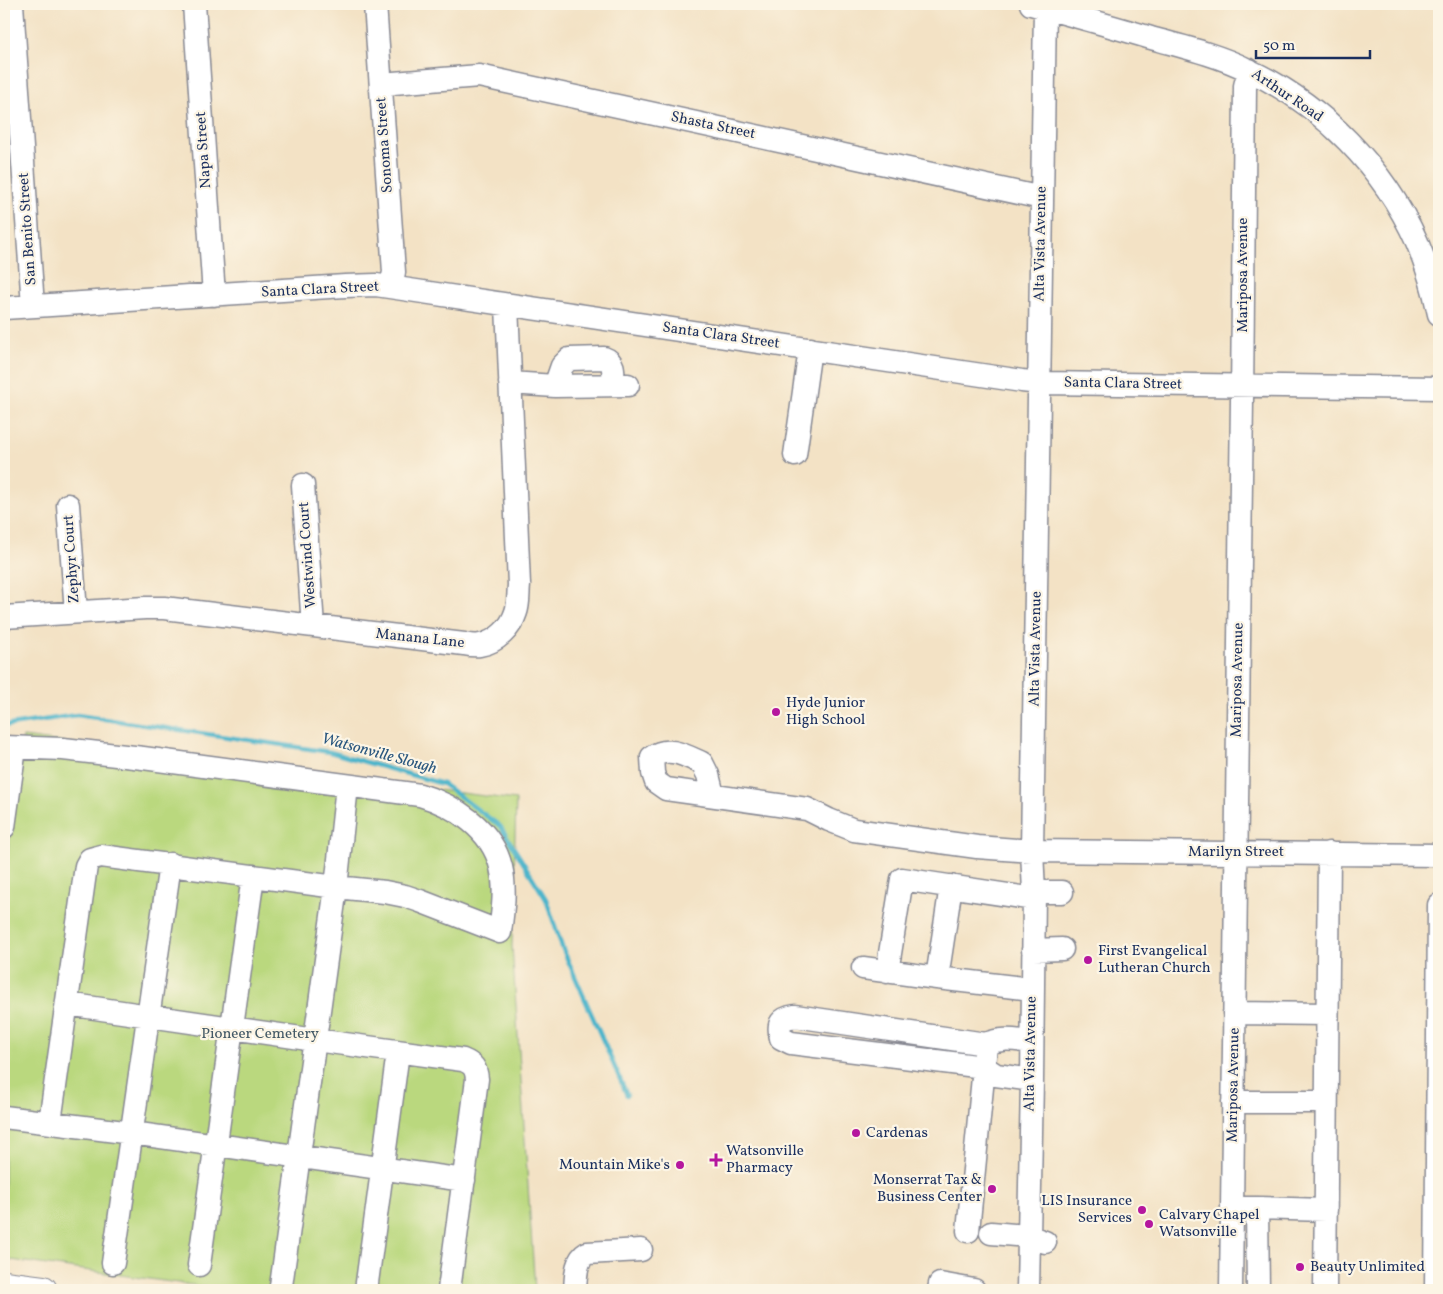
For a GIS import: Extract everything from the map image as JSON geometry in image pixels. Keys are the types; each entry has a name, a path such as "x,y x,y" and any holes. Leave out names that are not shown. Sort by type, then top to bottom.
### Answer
{"street":[{"name":"San Benito Street","path":"12,4 33,306"},
{"name":"Napa Street","path":"194,4 214,295"},
{"name":"Sonoma Street","path":"375,4 394,272 391,287"},
{"name":"Arthur Road","path":"1038,6 1190,48 1249,70 1282,88 1324,120 1352,145 1396,202 1417,242 1429,273 1439,314"},
{"name":"Alta Vista Avenue","path":"1028,1290 1036,1239 1032,1080 1034,896 1032,851 1042,198 1038,6"},
{"name":"Mariposa Avenue","path":"1231,1290 1245,86 1249,70"},
{"name":"Shasta Street","path":"381,84 479,76 1042,198"},
{"name":"Santa Clara Street","path":"4,308 353,286 391,287 1040,383 1439,388"},
{"name":"Manana Lane","path":"4,617 164,608 478,645 491,642 503,634 512,623 517,610 519,585 507,305"},
{"path":"795,455 810,349"},
{"path":"510,383 555,386 620,385"},
{"name":"Westwind Court","path":"304,485 313,626"},
{"name":"Zephyr Court","path":"68,505 76,612"},
{"path":"4,827 8,757 64,749 420,795 442,803 473,823 492,845 501,867 504,900 500,932 405,896 385,892 102,856 90,859 87,862 50,1122"},
{"path":"281,1286 336,887 347,786"},
{"name":"Marilyn Street","path":"713,796 806,809 854,830 977,847 1032,851 1439,855"},
{"path":"1324,1290 1329,853"},
{"path":"113,1263 170,864"},
{"path":"199,1265 253,876"},
{"path":"887,972 902,879 1034,896 1062,892"},
{"path":"937,978 950,886"},
{"path":"1436,1290 1439,906"},
{"path":"1033,950 1062,949"},
{"path":"863,968 1032,989"},
{"path":"67,1004 470,1062 474,1067 477,1079 449,1290"},
{"path":"1234,1013 1326,1014"},
{"path":"1032,1042 1008,1039 996,1040 986,1044 796,1016 786,1018 780,1023 779,1030 781,1038 791,1043 984,1067 996,1075 1032,1080"},
{"path":"968,1231 986,1044"},
{"path":"366,1290 398,1052"},
{"path":"1233,1102 1316,1102"},
{"path":"4,1117 132,1133 464,1180"},
{"path":"1233,1208 1326,1210"},
{"path":"1257,1208 1258,1290"},
{"path":"992,1233 1036,1239"},
{"path":"575,1290 579,1262 582,1255 591,1252 641,1250"},
{"path":"939,1290 940,1284 974,1290"}],"green space":[{"name":"Pioneer Cemetery","path":"23,737 516,800 512,946 535,1290 229,1290 4,1259 4,880"}],"waterway":[{"name":"Watsonville Slough","path":"4,726 77,715 330,752 443,784 500,826 546,899 562,947 627,1095"}],"place":[{"name":"Hyde Junior High School","path":"776,712"},
{"name":"First Evangelical Lutheran Church","path":"1088,960"},
{"name":"Cardenas","path":"856,1133"},
{"name":"Watsonville Pharmacy","path":"716,1160"},
{"name":"Mountain Mike's","path":"680,1165"},
{"name":"Monserrat Tax & Business Center","path":"992,1189"},
{"name":"LIS Insurance Services","path":"1142,1210"},
{"name":"Calvary Chapel Watsonville","path":"1149,1224"},
{"name":"Beauty Unlimited","path":"1300,1267"}]}
